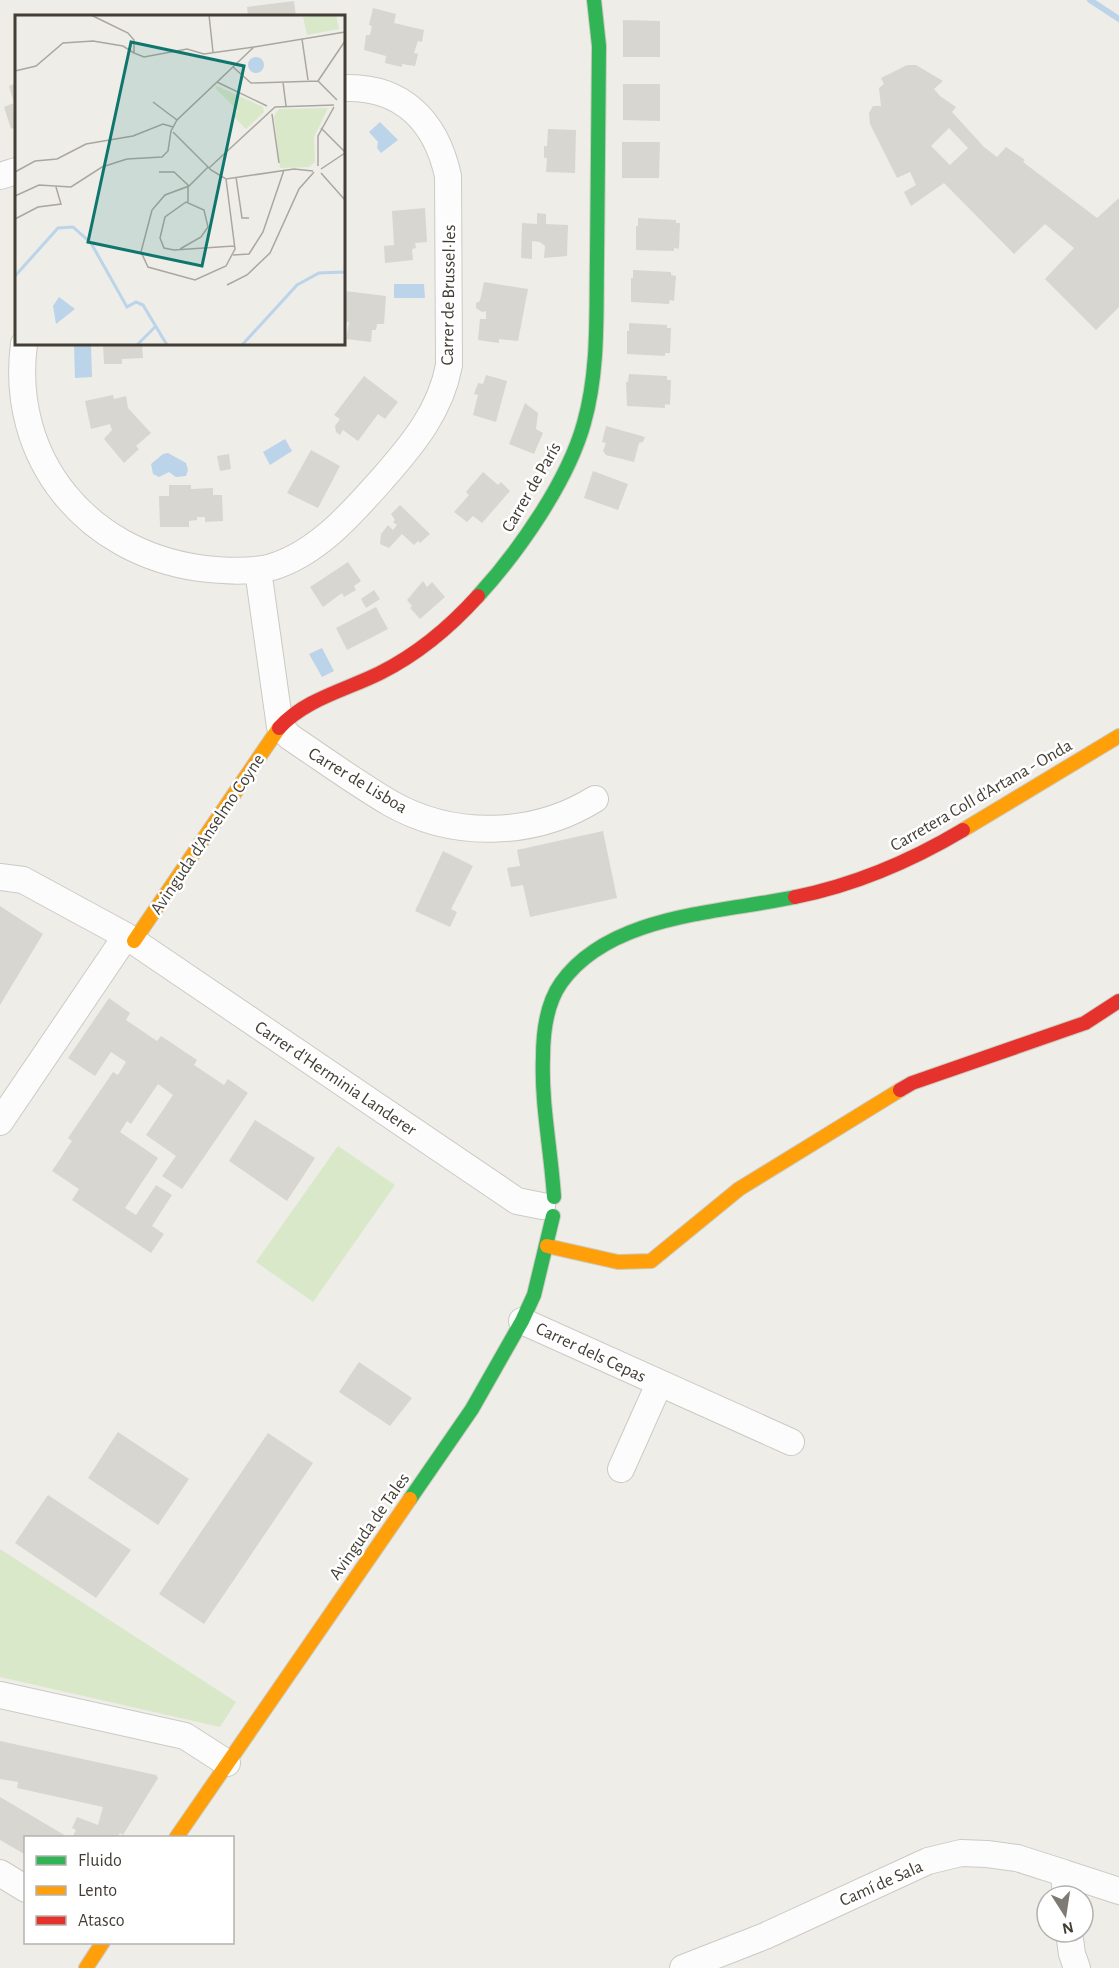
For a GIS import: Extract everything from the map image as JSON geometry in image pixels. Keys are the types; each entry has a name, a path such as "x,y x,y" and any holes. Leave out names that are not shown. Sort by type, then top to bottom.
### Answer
{"street":[{"name":"Carrer de París","path":"280,727 302,708 414,654 459,616 486,589 514,554 557,485 576,447 584,425 592,389 596,347 599,46 594,0"},
{"name":"Carrer de Brussel·les","path":"24,345 22,380 29,423 46,468 83,515 120,542 159,558 206,568 258,570 273,567 302,553 338,526 394,466 427,423 446,383 449,365 448,176 444,156 429,128 408,106 373,90 345,88"},
{"path":"0,176 15,171"},
{"path":"258,570 280,727"},
{"name":"Carrer de Lisboa","path":"280,727 290,737 391,803 429,820 450,825 485,829 524,826 579,810 595,799"},
{"name":"Avinguda d'Anselmo Coyne","path":"0,1122 280,727"},
{"name":"Carretera Coll d’Artana - Onda","path":"549,1206 553,1175 543,1092 543,1049 548,1013 559,985 575,965 589,953 628,933 677,917 805,895 861,879 917,856 1119,736"},
{"name":"Carrer d'Herminia Landerer","path":"0,876 23,880 130,938 517,1201 549,1206"},
{"path":"547,1246 618,1262 651,1261 739,1188 912,1083 1085,1023 1119,1001"},
{"name":"Avinguda de Tales","path":"177,1836 472,1409 534,1295 547,1246 549,1206"},
{"name":"Carrer dels Cepas","path":"522,1320 791,1442"},
{"name":"Carrer dels Cepas","path":"621,1469 659,1384"},
{"path":"0,1695 185,1736 227,1763"},
{"name":"Camí de Sala","path":"683,1968 765,1936 928,1861 962,1853 1017,1858 1065,1884"},
{"path":"0,1873 24,1888"},
{"name":"Camí de Sala","path":"1095,1888 1119,1891"},
{"path":"86,1968 102,1944"},
{"path":"1071,1944 1077,1968"}],"green space":[{"path":"338,1146 395,1185 313,1302 256,1262"},
{"path":"0,1549 236,1702 220,1727 0,1677"}],"water":[{"path":"380,122 398,140 381,153 377,148 378,142 369,132"},
{"path":"394,284 424,284 425,298 394,298"},
{"path":"74,345 91,345 92,377 75,378"},
{"path":"285,439 292,451 270,465 263,452"},
{"path":"168,453 186,463 188,470 186,476 176,477 169,472 159,477 153,474 151,464 163,454"},
{"path":"322,648 334,671 322,677 309,654"}],"building":[{"path":"294,1 296,15 248,15 247,7"},
{"path":"373,8 396,14 394,23 424,30 422,42 418,41 414,53 418,54 415,66 402,64 402,67 385,63 386,56 364,50 366,35 370,35 372,26 369,25"},
{"path":"623,20 660,21 660,57 623,57"},
{"path":"907,65 916,65 943,81 934,89 956,107 952,112 984,147 997,157 1006,147 1097,218 1119,198 1119,307 1096,330 1045,279 1074,248 1045,224 1014,254 944,183 911,206 904,192 916,185 910,172 897,178 870,124 869,113 873,106 881,106 879,88 884,84 881,78","holes":["949,128 968,148 950,165 931,146"]},
{"path":"15,83 15,127 11,129 4,107 14,103 9,86"},
{"path":"623,84 660,84 660,121 623,120"},
{"path":"548,129 576,130 575,173 546,172 547,158 544,158 544,146 547,146"},
{"path":"622,142 660,142 659,178 622,178"},
{"path":"425,208 427,242 415,243 416,248 412,249 413,260 385,263 384,246 394,245 392,211"},
{"path":"537,213 546,214 546,224 568,225 567,256 544,258 545,246 540,242 532,241 532,259 521,258 522,223 537,224"},
{"path":"638,218 676,220 676,223 680,223 679,249 674,248 674,251 636,250"},
{"path":"633,270 671,272 671,275 676,276 674,301 670,300 669,304 631,302"},
{"path":"484,282 528,289 518,341 499,339 499,343 478,340 480,319 486,319 486,311 482,312 476,308 476,303 480,301"},
{"path":"345,291 386,296 384,324 377,324 376,330 372,330 371,342 346,339 349,322 346,322"},
{"path":"629,323 667,325 667,328 671,328 670,353 665,353 665,356 627,354"},
{"path":"103,345 142,345 143,358 122,359 122,364 104,364"},
{"path":"629,374 667,376 667,380 671,380 670,405 665,404 665,408 627,406 626,382 628,382"},
{"path":"486,375 507,381 496,422 473,415 478,395 474,394 478,383 483,384"},
{"path":"364,376 398,402 385,419 378,414 358,441 343,430 340,435 336,432 335,426 340,419 334,415"},
{"path":"113,395 114,399 126,396 128,408 151,433 136,446 139,449 124,463 104,439 112,430 110,424 91,429 85,401"},
{"path":"525,403 538,413 536,429 543,433 534,454 509,444"},
{"path":"606,426 645,437 643,442 639,443 634,462 606,455 603,451 606,443 602,442"},
{"path":"311,450 340,466 318,508 287,493"},
{"path":"229,454 231,469 220,471 217,456"},
{"path":"593,471 628,484 618,510 584,498"},
{"path":"483,472 498,485 501,482 510,491 482,523 473,516 467,522 454,512 469,495 466,492"},
{"path":"169,485 191,485 191,489 213,488 213,495 222,495 223,521 205,522 205,517 197,517 197,520 189,521 189,527 160,527 159,496 169,496"},
{"path":"400,505 430,534 414,545 402,534 389,548 380,544 381,534 388,525 393,530 397,525 393,522 395,520 391,514"},
{"path":"348,562 361,581 354,586 356,590 344,597 342,593 323,607 310,587"},
{"path":"423,581 427,587 432,582 445,597 420,619 410,608 412,606 407,600"},
{"path":"374,590 380,599 366,608 361,599"},
{"path":"376,607 388,629 347,650 336,628"},
{"path":"603,831 617,898 530,917 523,885 511,887 507,868 520,866 517,850"},
{"path":"443,851 473,866 451,909 457,912 450,927 415,911"},
{"path":"0,906 43,934 0,1005"},
{"path":"109,998 130,1013 126,1020 157,1041 161,1036 197,1060 194,1065 224,1085 228,1079 248,1093 182,1189 162,1176 176,1156 146,1135 173,1095 158,1084 131,1124 127,1121 120,1132 158,1158 125,1208 136,1215 156,1185 172,1195 152,1226 164,1234 151,1253 72,1200 79,1189 52,1171 72,1141 68,1138 113,1072 118,1075 126,1062 111,1052 95,1076 68,1058"},
{"path":"255,1120 315,1158 287,1201 229,1161"},
{"path":"359,1362 412,1398 390,1426 339,1392"},
{"path":"118,1432 189,1479 158,1525 88,1478"},
{"path":"268,1433 313,1463 204,1624 159,1594"},
{"path":"48,1495 131,1550 96,1598 15,1543"},
{"path":"0,1741 156,1775 158,1778 123,1835 120,1833 118,1836 73,1836 76,1830 72,1828 77,1817 98,1825 103,1807 17,1788 18,1782 0,1779"},
{"path":"0,1797 66,1836 24,1836 24,1854 0,1840"}],"waterway":[{"path":"1090,0 1119,19"}],"traffic: fast":[{"path":"478,596 510,558 554,491 577,445 589,403 596,321 599,46 594,0"},
{"path":"554,1197 543,1092 543,1047 549,1009 561,983 582,960 608,943 637,930 701,913 795,897"},
{"path":"410,1499 472,1409 522,1321 534,1295 553,1216"}],"traffic: slow":[{"path":"134,941 279,728"},
{"path":"963,830 1119,736"},
{"path":"547,1246 618,1262 651,1261 739,1189 900,1090"},
{"path":"177,1836 410,1499"},
{"path":"86,1968 102,1944"}],"traffic: jam":[{"path":"279,728 289,718 313,702 380,673 407,657 445,629 478,596"},
{"path":"795,897 839,886 882,871 963,830"},
{"path":"900,1090 912,1083 1085,1023 1119,1001"}]}
